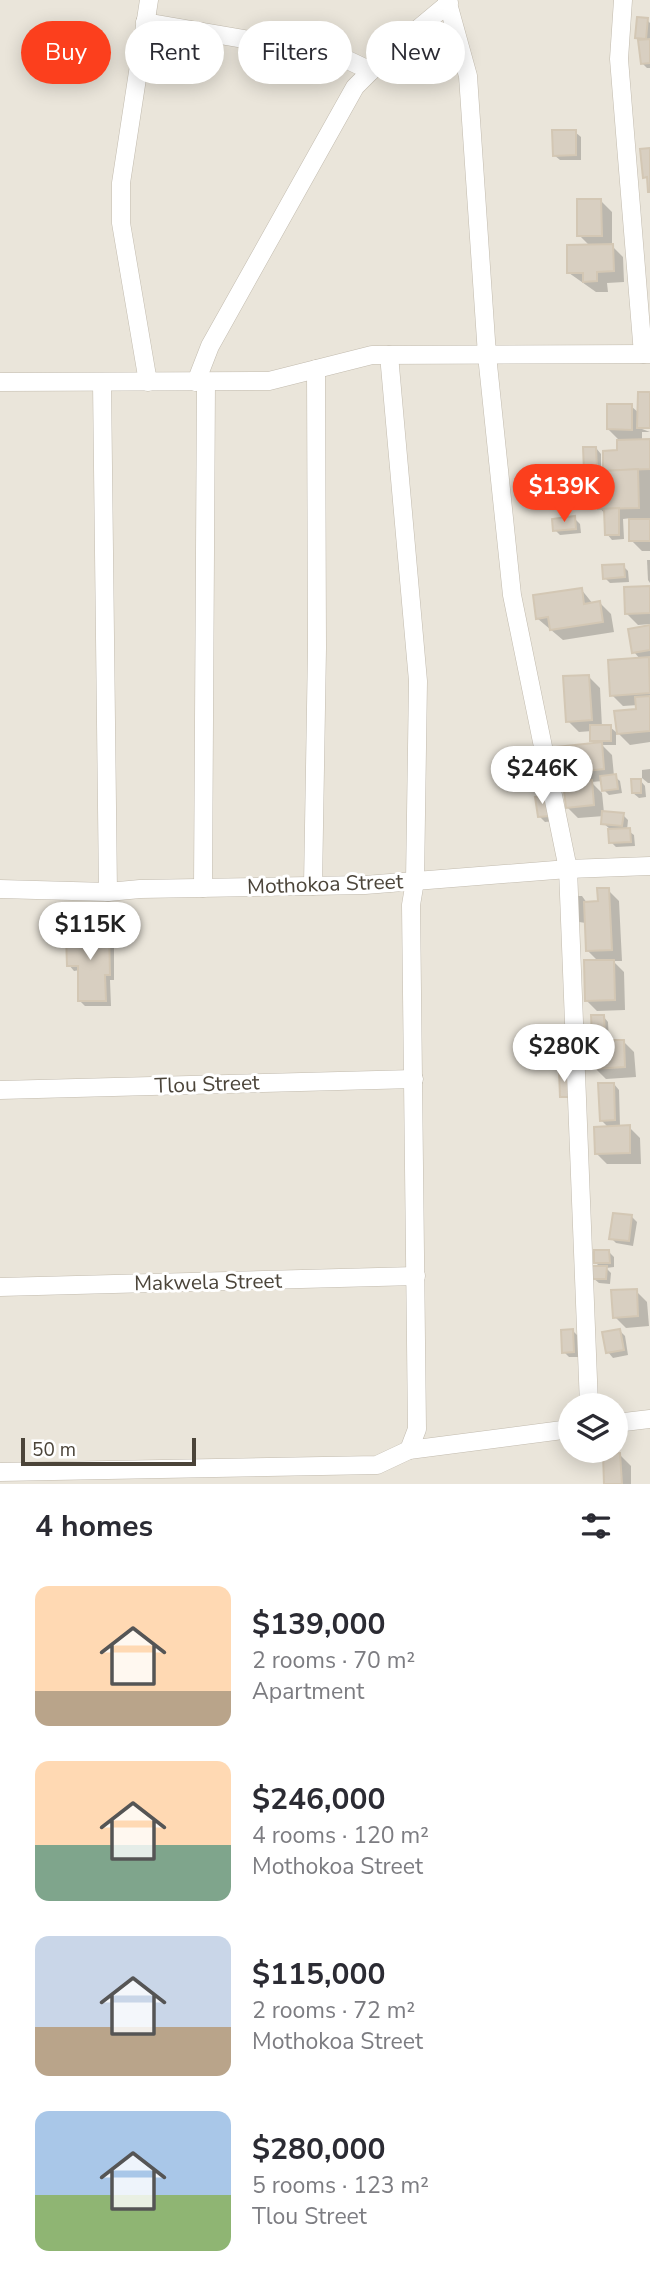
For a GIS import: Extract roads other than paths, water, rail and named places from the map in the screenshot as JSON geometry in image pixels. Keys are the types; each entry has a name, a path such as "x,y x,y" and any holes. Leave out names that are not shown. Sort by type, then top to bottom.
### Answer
{"street":[{"path":"145,21 149,0"},
{"path":"0,382 269,381 372,355 647,354 619,60 623,0"},
{"path":"427,21 448,2 468,76 486,355 512,595 568,869 589,1393"},
{"path":"224,36 337,55 366,69"},
{"path":"203,888 201,382 209,346 348,98 366,77"},
{"path":"136,84 121,183 121,223 148,382"},
{"path":"389,355 418,681 415,881 411,905 417,1429 409,1450"},
{"path":"313,886 317,648 316,369"},
{"path":"102,382 108,892"},
{"name":"Mothokoa Street","path":"0,889 108,892 313,886 650,866"},
{"name":"Tlou Street","path":"0,1090 414,1079"},
{"name":"Makwela Street","path":"0,1287 416,1276"},
{"path":"628,1422 650,1419"},
{"path":"0,1472 377,1465 409,1450 558,1431"}]}
